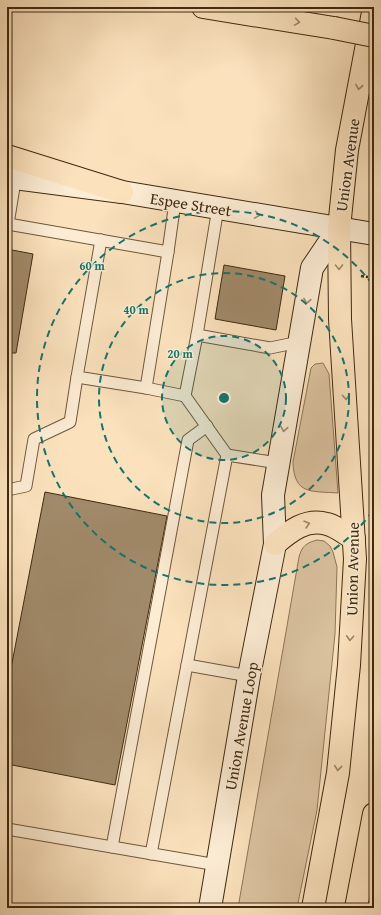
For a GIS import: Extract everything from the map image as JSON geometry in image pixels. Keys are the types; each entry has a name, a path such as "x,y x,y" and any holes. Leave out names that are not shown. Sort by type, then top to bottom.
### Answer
{"main road":[{"path":"203,7 374,36"},
{"name":"Union Avenue","path":"313,908 338,773 349,665 355,559 340,319 338,228 347,150 374,7"},
{"path":"12,168 122,192"},
{"path":"275,544 292,530 310,522 328,524 354,539"},
{"path":"356,908 374,814"}],"street":[{"name":"Espee Street","path":"122,192 374,234"},
{"name":"Union Avenue","path":"275,544 273,495 312,268 338,228"},
{"name":"Union Avenue Loop","path":"210,908 249,676 275,544"}],"lane":[{"path":"12,168 8,224 168,252"},
{"path":"146,388 176,202"},
{"path":"185,396 197,335 218,208"},
{"path":"7,490 26,486 34,439 70,422 101,240"},
{"path":"197,335 270,348 299,342"},
{"path":"77,377 185,396 227,455 278,463"},
{"path":"112,847 188,440 206,426"},
{"path":"151,854 227,455"},
{"path":"187,665 249,676"},
{"path":"7,829 217,864"}],"shaded area":[{"path":"323,363 329,374 338,493 312,491 306,489 301,486 294,473 293,462 311,368 315,364"},
{"path":"317,540 324,541 330,546 337,567 335,634 317,810 297,908 238,908 299,557 305,546 310,542"}],"building":[{"path":"7,249 33,254 16,353 7,353"},
{"path":"224,265 285,276 276,330 215,319"},
{"path":"45,492 167,516 115,785 7,764 7,689"}]}
